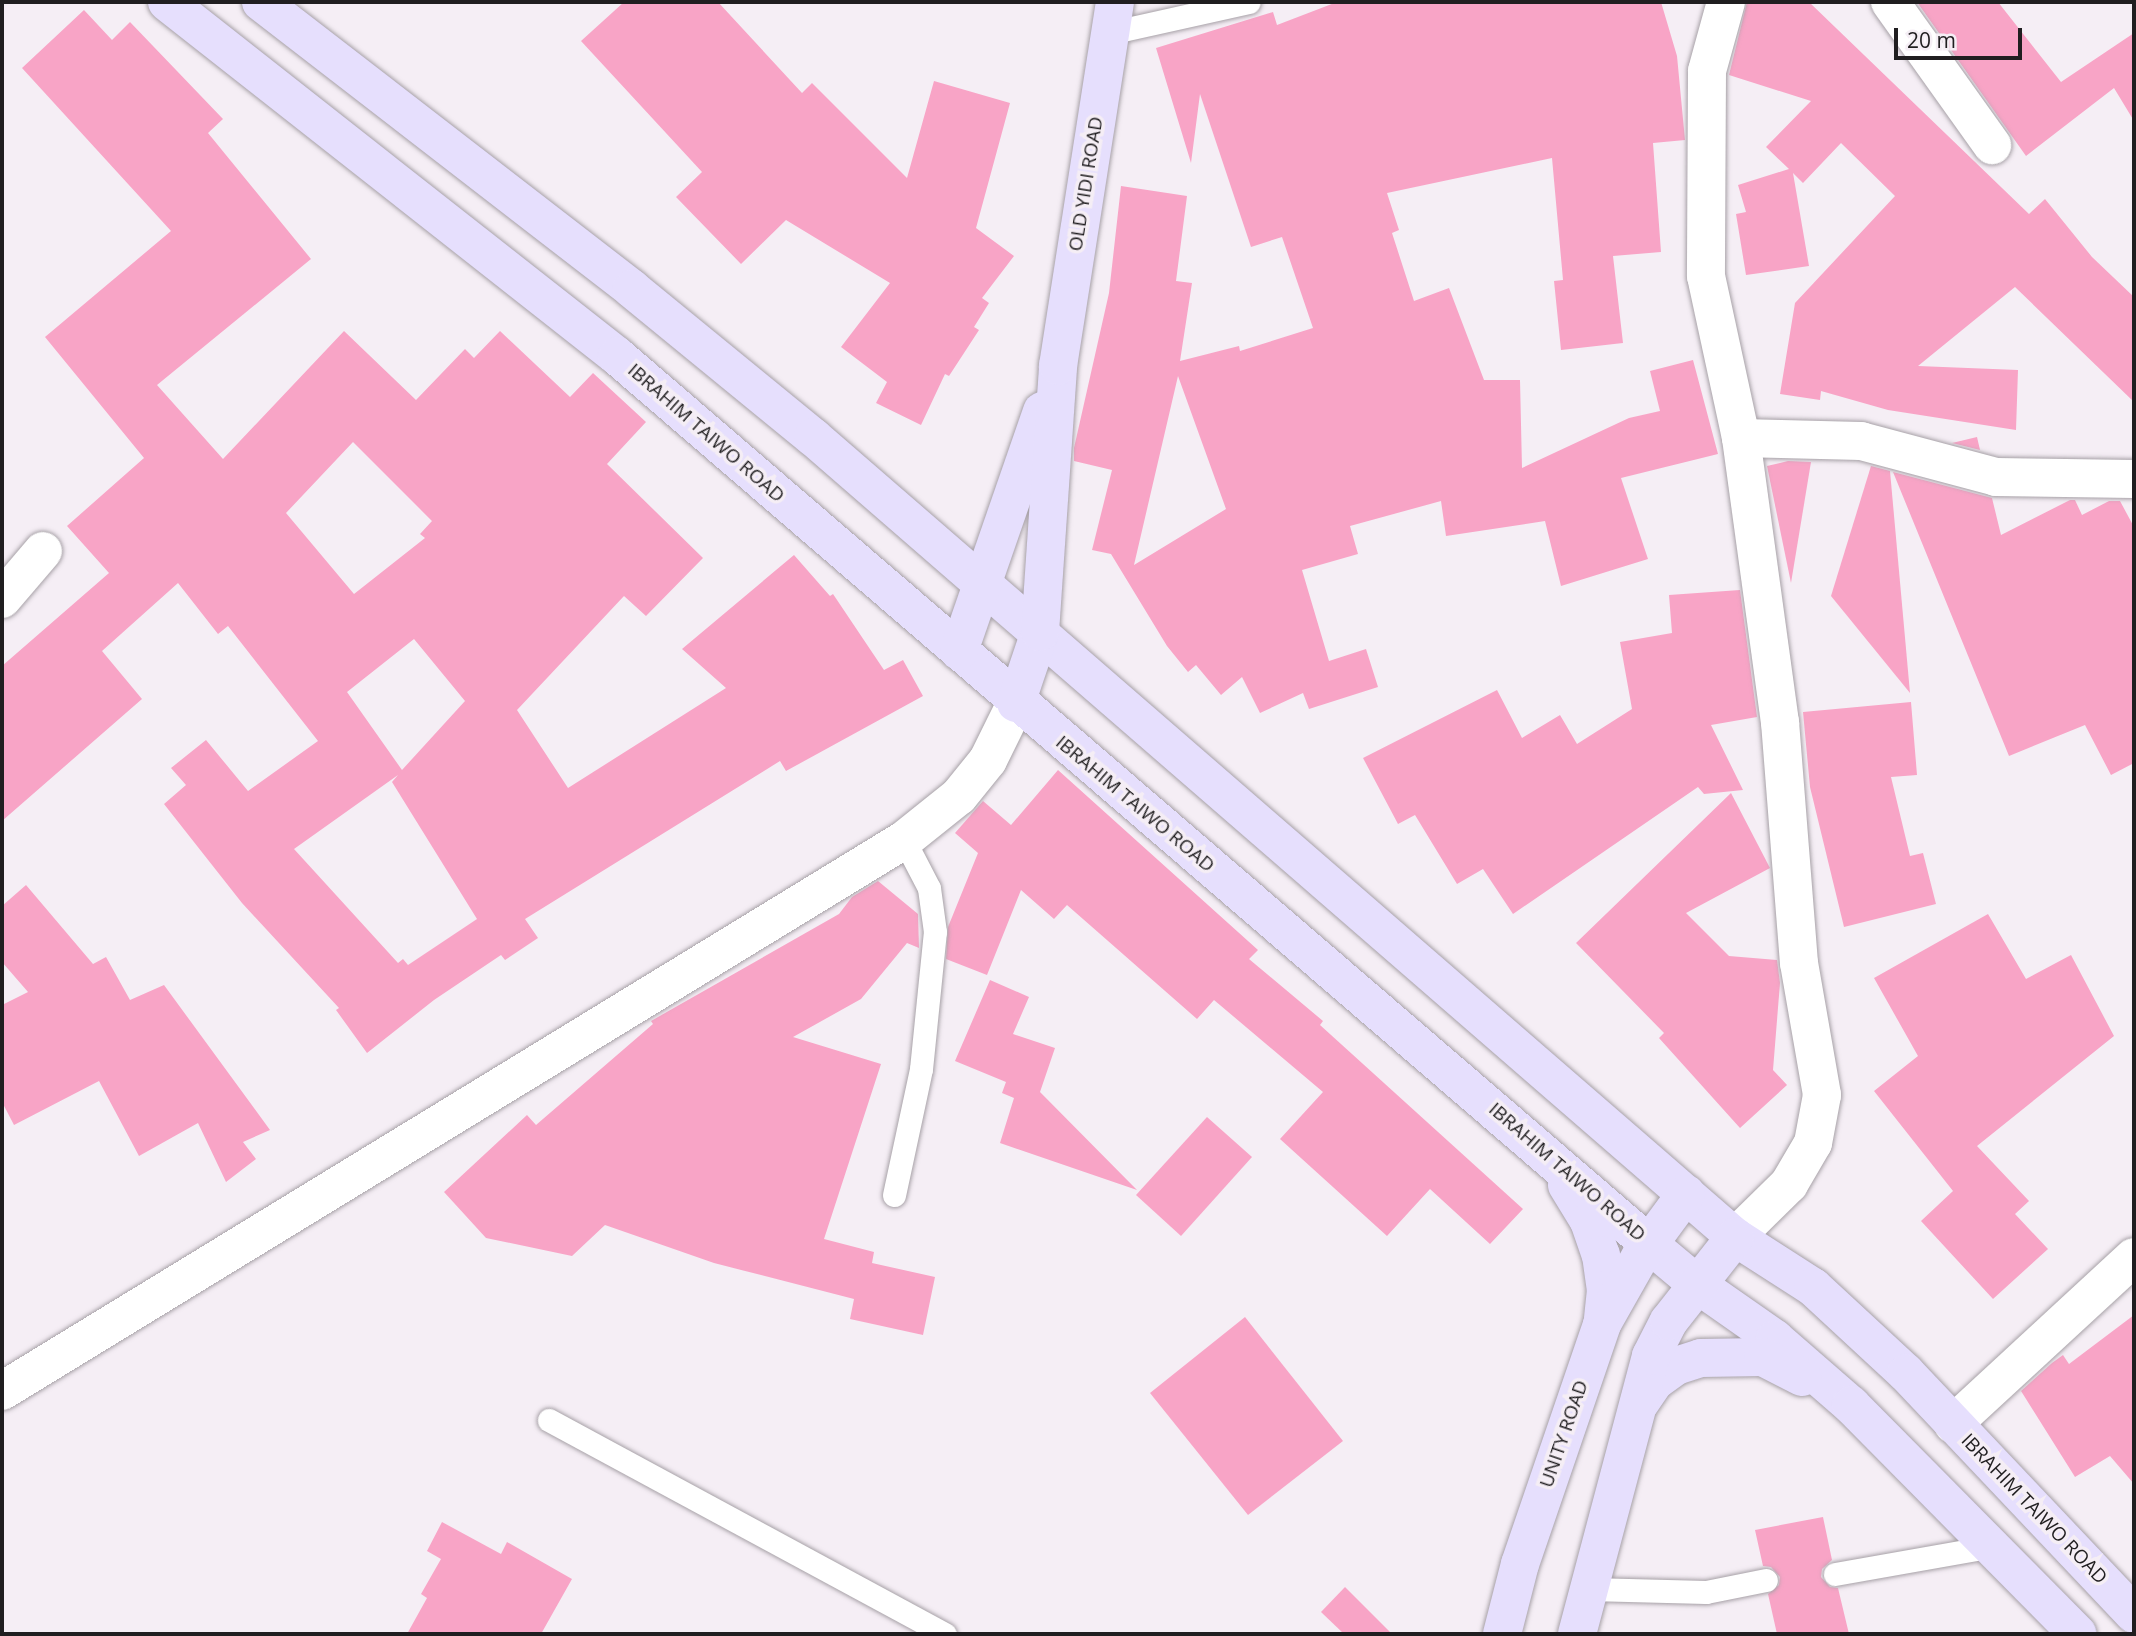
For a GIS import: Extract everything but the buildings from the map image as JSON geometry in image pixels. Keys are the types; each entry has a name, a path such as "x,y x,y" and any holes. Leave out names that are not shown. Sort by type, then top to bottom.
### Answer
{"main road":[{"name":"IBRAHIM TAIWO ROAD","path":"167,2 617,356 1016,703 1649,1244 1698,1285 1775,1339 1851,1405 1994,1546 2078,1634"},
{"name":"IBRAHIM TAIWO ROAD","path":"261,2 632,289 981,580 1735,1237 1813,1287 1906,1373 2134,1614"},
{"name":"OLD YIDI ROAD","path":"1016,703 1040,632 1058,366 1112,17"},
{"name":"OLD YIDI ROAD","path":"959,651 981,580 1058,366"},
{"path":"1550,1157 1589,1221 1601,1255 1606,1290 1602,1324"},
{"name":"UNITY ROAD","path":"1502,1634 1520,1564 1602,1324 1649,1244 1686,1194"},
{"path":"1577,1634 1651,1356 1670,1321 1735,1237"},
{"path":"1635,1411 1654,1382 1676,1366 1731,1354 1763,1357 1851,1405"}],"street":[{"path":"1726,2 1707,71 1706,276 1741,438 1780,722 1799,964 1822,1095 1813,1143 1789,1184 1735,1237"},
{"path":"1890,2 1992,145"},
{"path":"1741,438 1861,441 1996,477 2134,480"},
{"path":"2,600 43,551"},
{"path":"2,1391 904,840 959,796 988,760 1016,703"},
{"path":"1953,1424 2134,1257"}],"lane":[{"path":"1112,17 1249,2"},
{"path":"894,1195 921,1069 935,932 929,888 904,840"},
{"path":"549,1420 944,1634"},
{"path":"1835,1574 1994,1546"},
{"path":"1589,1589 1706,1592 1766,1580"}]}
